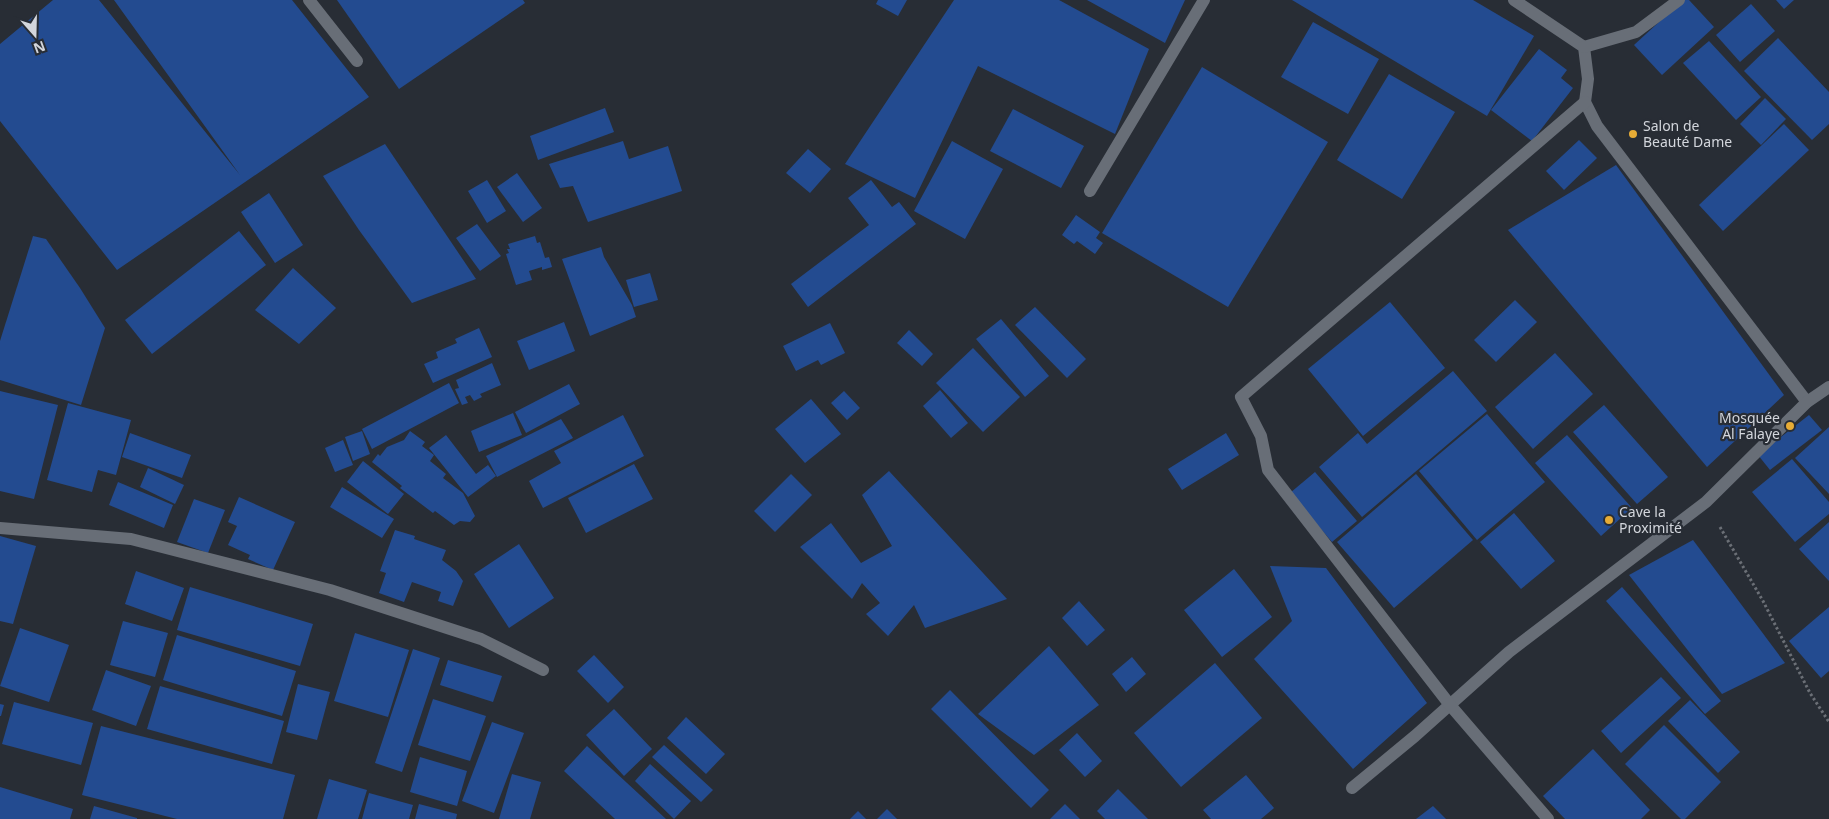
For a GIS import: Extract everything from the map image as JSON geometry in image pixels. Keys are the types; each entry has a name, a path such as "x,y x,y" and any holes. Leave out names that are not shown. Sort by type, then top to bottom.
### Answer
{"street":[{"path":"309,0 357,60"},
{"path":"1090,190 1204,0"},
{"path":"1514,0 1584,47 1588,79 1585,102 1597,126 1807,402"},
{"path":"1584,47 1636,32 1679,0"},
{"path":"1548,819 1450,705 1268,470 1261,436 1241,397 1585,102"},
{"path":"1352,788 1509,652 1706,502 1807,402 1829,387"},
{"path":"0,528 131,539 311,585 481,639 543,670"}],"path":[{"path":"1706,502 1763,601 1810,693 1829,722"}],"building":[{"path":"53,0 99,0 240,175 114,0 292,0 369,97 117,270 0,121 0,44"},
{"path":"337,0 523,0 525,3 399,89"},
{"path":"878,0 907,0 898,16 876,4"},
{"path":"954,0 1059,0 1149,49 1115,134 978,66 915,198 845,164"},
{"path":"1087,0 1185,0 1165,43"},
{"path":"1292,0 1473,0 1534,36 1487,116"},
{"path":"1683,0 1689,0 1714,27 1662,75 1634,45"},
{"path":"1776,0 1794,0 1784,9"},
{"path":"1751,4 1775,31 1740,62 1716,35"},
{"path":"1313,22 1379,59 1348,114 1281,77"},
{"path":"1778,38 1829,92 1829,124 1812,140 1744,71"},
{"path":"1709,41 1761,97 1736,120 1683,63"},
{"path":"1539,49 1567,70 1561,78 1573,88 1532,141 1491,110"},
{"path":"1202,67 1328,142 1228,307 1102,233"},
{"path":"1389,74 1455,112 1402,199 1337,160"},
{"path":"1765,98 1786,119 1761,145 1740,124"},
{"path":"605,108 614,132 538,160 530,136"},
{"path":"1013,109 1084,146 1061,188 990,151"},
{"path":"1784,124 1809,150 1723,231 1699,205"},
{"path":"1579,140 1597,158 1564,190 1546,171"},
{"path":"623,141 629,159 668,146 682,191 588,222 573,186 560,188 549,164"},
{"path":"952,141 1003,169 965,239 914,211"},
{"path":"385,144 476,279 412,303 359,230 323,176"},
{"path":"808,149 831,169 810,193 786,173"},
{"path":"1616,165 1784,395 1707,467 1508,230"},
{"path":"517,173 542,208 523,222 497,187"},
{"path":"487,180 506,211 487,223 468,191"},
{"path":"871,180 892,207 899,202 916,224 808,307 791,284 869,225 848,198"},
{"path":"269,193 303,245 275,263 241,212"},
{"path":"1076,215 1100,232 1096,238 1103,243 1095,254 1077,241 1074,244 1062,235"},
{"path":"477,224 501,256 480,271 456,238"},
{"path":"239,231 266,265 152,354 125,320"},
{"path":"33,236 46,239 105,328 81,405 0,380 0,341"},
{"path":"535,236 537,243 540,242 545,258 549,257 552,267 542,270 542,267 529,271 532,280 516,285 506,254 509,253 507,249 510,249 508,244"},
{"path":"601,247 604,257 632,305 636,317 590,336 562,259"},
{"path":"293,268 336,308 299,344 255,310"},
{"path":"650,273 658,300 634,307 626,280"},
{"path":"1515,300 1537,322 1496,362 1474,340"},
{"path":"1390,302 1445,368 1363,436 1308,369"},
{"path":"1035,307 1086,359 1067,378 1015,325"},
{"path":"1001,319 1049,376 1025,397 976,339"},
{"path":"564,322 575,351 529,370 517,341"},
{"path":"830,323 845,353 821,365 818,360 796,371 783,346"},
{"path":"479,328 492,357 433,383 424,364 438,358 436,352 457,343 455,339"},
{"path":"909,330 933,354 922,366 897,343"},
{"path":"973,348 1020,397 983,432 936,383"},
{"path":"1555,353 1593,394 1533,449 1495,407"},
{"path":"492,363 501,385 480,394 482,397 474,401 470,395 465,397 468,403 462,405 455,389 459,388 456,380"},
{"path":"1453,371 1487,411 1362,517 1319,467 1358,433 1367,444"},
{"path":"449,383 459,403 372,449 362,429"},
{"path":"569,384 580,404 526,433 515,412"},
{"path":"940,390 968,423 951,438 923,406"},
{"path":"0,391 58,405 34,499 0,491"},
{"path":"844,391 860,408 847,420 831,403"},
{"path":"811,399 841,434 805,463 775,429"},
{"path":"68,403 131,420 116,475 98,470 92,492 47,480"},
{"path":"1604,405 1668,477 1637,504 1573,432"},
{"path":"513,413 522,435 479,452 471,431"},
{"path":"1487,414 1545,482 1477,540 1419,471"},
{"path":"623,415 644,456 543,508 529,481 561,463 554,451"},
{"path":"1809,415 1822,430 1770,470 1758,455"},
{"path":"561,419 573,438 497,477 486,456"},
{"path":"1829,427 1829,494 1795,458"},
{"path":"362,431 370,454 353,461 345,437"},
{"path":"410,431 425,442 422,446 434,455 430,461 446,474 443,478 463,493 475,516 470,522 460,521 454,525 435,511 433,513 400,488 402,486 372,462 387,447 404,440"},
{"path":"130,433 191,455 182,478 122,457"},
{"path":"1226,433 1239,455 1182,490 1168,469"},
{"path":"446,435 476,474 488,465 496,476 468,497 429,448"},
{"path":"1567,435 1632,508 1601,536 1535,463"},
{"path":"343,440 353,465 335,472 325,448"},
{"path":"1792,459 1829,502 1829,514 1795,542 1752,492"},
{"path":"363,461 404,494 388,514 347,482"},
{"path":"634,464 653,499 586,533 568,498"},
{"path":"148,468 184,485 175,504 140,487"},
{"path":"889,471 1007,599 925,628 914,605 888,636 866,614 880,603 862,583 852,599 800,547 831,523 861,563 892,546 862,495"},
{"path":"1315,472 1357,521 1332,542 1290,493"},
{"path":"791,474 812,495 775,532 754,511"},
{"path":"1416,474 1473,540 1394,608 1337,542"},
{"path":"118,482 173,505 164,528 109,505"},
{"path":"342,487 394,519 382,538 330,507"},
{"path":"239,497 295,522 273,570 248,559 250,555 228,545 237,526 228,522"},
{"path":"194,499 225,510 208,553 177,542"},
{"path":"1514,513 1555,561 1521,589 1480,542"},
{"path":"1829,522 1829,581 1799,549"},
{"path":"395,530 415,536 414,539 446,550 442,560 456,571 463,581 453,606 438,601 441,592 412,582 404,602 379,593 386,573 380,571"},
{"path":"0,536 36,546 13,624 0,621"},
{"path":"1693,540 1785,663 1722,694 1629,575"},
{"path":"519,544 554,598 509,628 474,574"},
{"path":"1270,566 1326,568 1427,703 1353,769 1254,659 1292,621"},
{"path":"1234,569 1272,617 1222,657 1184,610"},
{"path":"136,571 184,588 172,621 125,604"},
{"path":"190,587 313,624 300,666 177,630"},
{"path":"1622,587 1721,701 1705,714 1606,601"},
{"path":"1079,601 1105,630 1087,646 1062,618"},
{"path":"1829,607 1829,671 1821,678 1789,641"},
{"path":"123,621 168,633 155,677 110,665"},
{"path":"20,628 69,645 49,702 0,686"},
{"path":"355,633 409,650 388,717 334,701"},
{"path":"177,635 296,671 282,716 163,680"},
{"path":"1049,646 1099,705 1034,755 978,714"},
{"path":"413,649 440,658 402,772 375,763"},
{"path":"594,655 624,687 608,703 577,671"},
{"path":"1132,657 1146,674 1126,692 1112,674"},
{"path":"448,660 502,676 493,702 440,685"},
{"path":"1215,663 1262,718 1181,787 1134,733"},
{"path":"106,670 151,686 136,726 92,710"},
{"path":"1661,677 1681,698 1621,753 1601,731"},
{"path":"298,684 330,692 317,740 286,732"},
{"path":"160,686 284,721 272,764 147,729"},
{"path":"950,690 1049,790 1031,808 931,709"},
{"path":"433,699 486,716 470,761 418,745"},
{"path":"1690,700 1740,752 1718,773 1668,721"},
{"path":"14,702 93,723 81,765 2,744"},
{"path":"0,704 4,705 1,716 0,716"},
{"path":"614,709 652,749 624,776 586,735"},
{"path":"686,717 725,754 706,774 667,738"},
{"path":"492,722 524,733 494,813 462,801"},
{"path":"1664,725 1721,782 1685,819 1681,819 1625,764"},
{"path":"101,726 295,775 283,819 177,819 82,795"},
{"path":"1077,733 1102,761 1085,777 1059,750"},
{"path":"664,745 713,790 701,802 652,757"},
{"path":"587,746 666,819 615,819 564,771"},
{"path":"1593,749 1650,810 1641,819 1565,819 1543,796"},
{"path":"420,757 467,771 457,806 410,792"},
{"path":"650,764 691,801 674,819 635,781"},
{"path":"512,774 541,782 530,819 499,819"},
{"path":"1246,775 1274,808 1261,819 1211,819 1203,810"},
{"path":"329,779 367,790 358,819 317,819"},
{"path":"0,787 73,809 70,819 0,819"},
{"path":"1118,789 1148,819 1105,819 1097,811"},
{"path":"369,793 413,805 409,819 362,819"},
{"path":"419,804 457,814 456,819 415,819"},
{"path":"1065,804 1080,819 1050,819"},
{"path":"94,806 137,818 137,819 90,819"},
{"path":"1433,806 1446,819 1416,819"},
{"path":"887,809 897,819 877,819"},
{"path":"858,811 866,819 850,819"}],"place":[{"name":"Salon de Beauté Dame","path":"1633,134"},
{"name":"Mosquée Al Falaye","path":"1790,426"},
{"name":"Cave la Proximité","path":"1609,520"}]}
